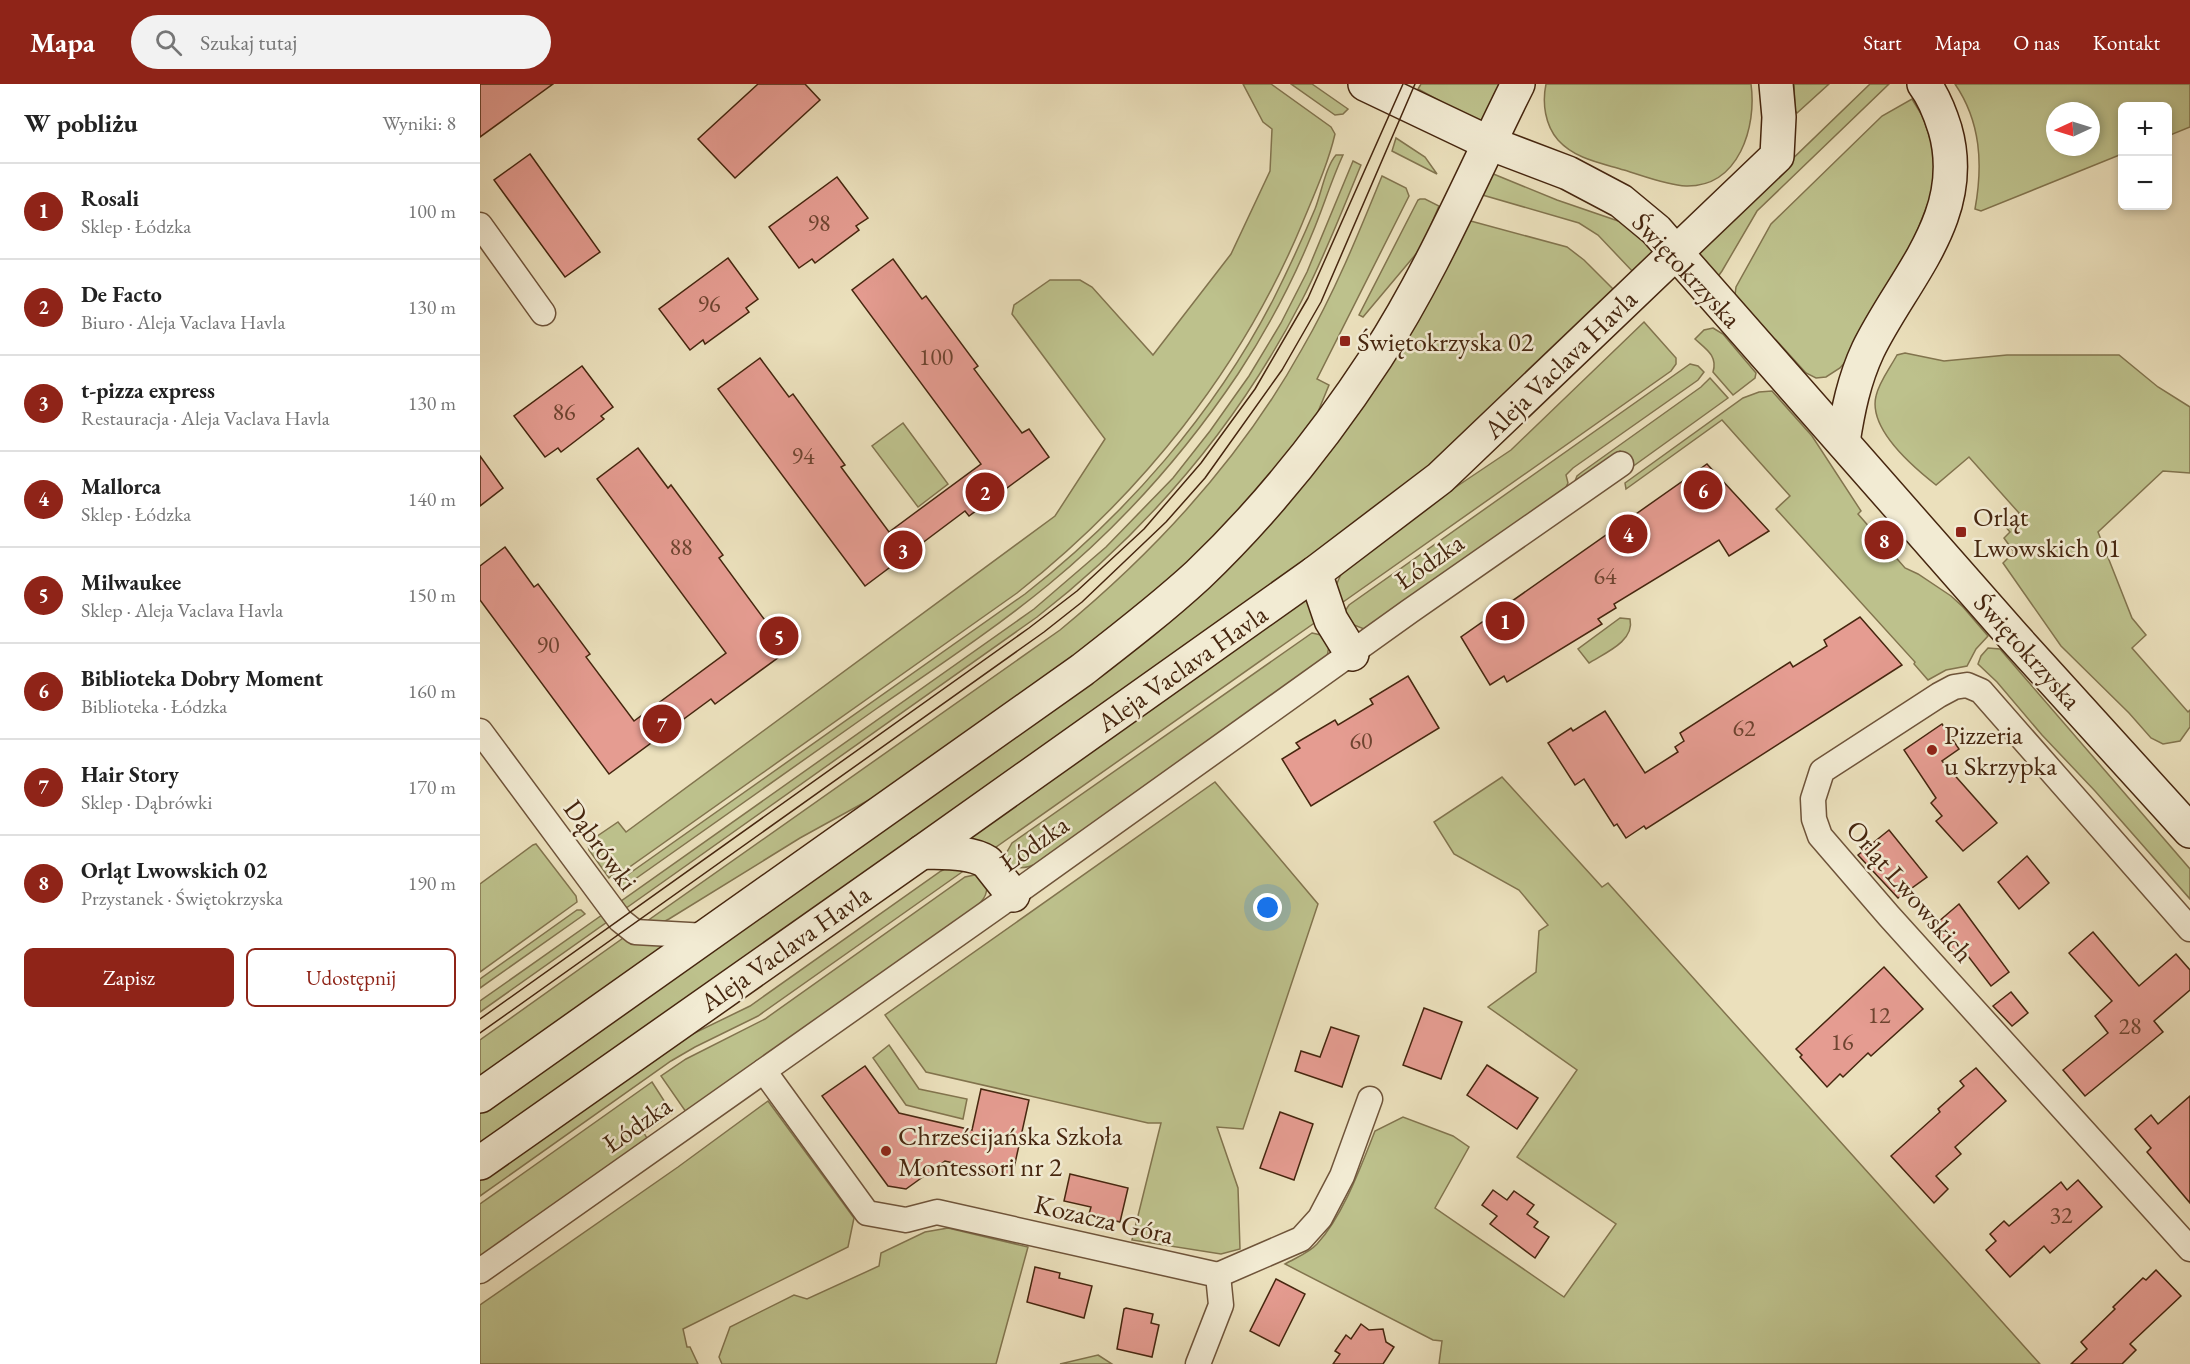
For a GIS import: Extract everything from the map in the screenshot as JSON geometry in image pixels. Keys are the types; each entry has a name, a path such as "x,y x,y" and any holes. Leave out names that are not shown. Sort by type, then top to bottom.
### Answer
{"main road":[{"name":"Świętokrzyska","path":"1365,84 1489,143 1569,173 1621,201 1656,230 2013,636 2190,831"},
{"name":"Aleja Vaclava Havla","path":"480,1096 1082,670 1147,619 1198,574 1251,520 1297,468 1340,411 1377,356 1416,290 1518,84"},
{"name":"Aleja Vaclava Havla","path":"480,1163 1315,573 1440,478 1777,156 1779,117 1776,84"},
{"path":"1843,442 1848,407 1857,374 1937,230 1952,180 1950,145 1941,115 1924,84"},
{"path":"1805,398 1832,388 1857,374"},
{"path":"1315,573 1331,620 1352,654"},
{"path":"922,852 981,858 987,862 1013,895"}],"street":[{"path":"480,225 543,313"},
{"name":"Łódzka","path":"480,1271 1621,464"},
{"name":"Orląt Lwowskich","path":"2190,929 1981,691 1967,685 1954,687 1822,771 1813,799 1814,819 1820,836 1889,916 2190,1249"},
{"name":"Dąbrówki","path":"480,731 607,905 628,928 635,932 707,936"},
{"name":"Kozacza Góra","path":"764,1071 867,1213 906,1220 937,1212 1218,1275"},
{"path":"1198,1364 1221,1305 1218,1275 1301,1239 1320,1218 1342,1176 1370,1099"}],"green space":[{"path":"1243,84 1271,84 1331,127 1335,134 1316,191 1277,278 1218,379 1183,426 1146,472 1105,515 1017,593 621,873 615,873 609,878 589,850 590,841 618,822 626,832 1055,516 1105,439 1012,314 1014,305 1050,280 1080,280 1092,287 1153,355 1231,254 1270,171 1272,129 1263,122"},
{"path":"1291,84 1312,84 1348,109 1343,114 1335,115"},
{"path":"1421,84 1503,84 1484,122 1478,122 1418,89"},
{"path":"1546,84 1751,84 1751,118 1741,152 1731,166 1719,177 1704,184 1678,185 1589,160 1572,152 1558,140 1547,121 1544,99"},
{"path":"1794,84 1829,84 1797,113"},
{"path":"1870,84 1889,84 1757,211 1714,282 1694,254"},
{"path":"1955,84 2190,84 2190,127 2172,134 2172,102 2118,102 2118,156 1981,211 1975,209 1979,160 1978,144 1970,113"},
{"path":"1912,99 1923,117 1934,151 1934,178 1930,198 1910,249 1846,361 1826,377 1816,378 1806,373 1776,340 1753,325 1735,295 1736,287 1771,224 1882,116"},
{"path":"1396,138 1425,157 1437,174 1392,151"},
{"path":"1336,155 1343,155 1312,234 1259,340 1238,374 1196,432 1126,513 1075,562 1006,618 621,889 620,882 623,878 1025,594 1098,531 1165,460 1224,383 1250,342 1295,255 1315,209 1329,166"},
{"path":"1353,161 1361,165 1340,217 1301,302 1276,348 1218,434 1152,513 1077,584 1037,617 622,911 617,904 1034,609 1106,547 1173,478 1249,376 1281,323 1307,272"},
{"path":"1491,173 1557,200 1624,223 1659,247 1634,273 1598,235 1579,223 1479,194"},
{"path":"1382,176 1406,188 1409,196 1317,379 1329,385 1315,419 1305,436 1208,544 1112,631 896,785 800,838 669,919 663,922 643,924 1060,630 1130,568 1163,535 1224,465 1278,389 1325,307"},
{"path":"1418,200 1439,206 1421,248 1363,317 1359,315"},
{"path":"1467,220 1567,247 1584,260 1615,291 1479,424 1384,506 480,1145 480,1113 1089,683 1145,640"},
{"path":"1644,322 1676,358 1676,364 1671,371 1336,607 1334,590 1342,572 1441,497 1511,450"},
{"path":"1713,328 1723,334 1756,373 1755,378 1733,395 1713,372 1714,362 1710,353 1695,339 1704,330"},
{"path":"1905,353 1944,361 2007,355 2119,355 2158,387 2190,407 2190,473 2163,471 2098,532 2132,618 2146,635 2132,648 2188,712 2190,710 2190,727 2180,741 2163,744 2151,738 2061,646 2003,563 2014,552 2004,538 2010,532 2005,526 2019,513 1969,457 1936,485 1905,458 1885,434 1875,409 1877,391 1897,355"},
{"path":"1690,364 1698,366 1704,372 1698,380 1573,468 1566,475 1568,483 1566,487 1368,628 1364,629 1349,623 1345,611 1349,605"},
{"path":"1710,378 1728,398 1632,467 1620,451 1575,481 1582,472 1701,387"},
{"path":"1772,391 1812,436 1861,511 1858,514 1905,568 1951,596 1988,636 1976,649 1967,666 1946,670 1928,680 1914,664 1915,662 1776,509 1790,496 1722,420 1626,489 1625,483 1743,398 1759,392"},
{"path":"903,423 948,484 918,507 872,446"},
{"path":"1309,595 1320,619 989,852 954,845"},
{"path":"1620,618 1630,619 1628,634 1617,646 1589,663 1578,649"},
{"path":"1312,633 1321,635 1329,646 1327,657 1038,863 1019,868 1002,861 1012,843"},
{"path":"1988,648 2000,649 2190,869 2190,899 1997,682 1978,664"},
{"path":"1502,777 1602,887 1608,883 2040,1364 1439,1364 1442,1341 1433,1340 1285,1264 1310,1250 1326,1233 1350,1190 1375,1131 1403,1117 1453,1136 1469,1147 1435,1208 1564,1297 1616,1224 1517,1157 1577,1070 1488,1007 1536,972 1539,931 1548,925 1519,890 1454,854 1434,822"},
{"path":"1215,782 1318,904 1243,1129 1217,1127 1238,1188 1240,1249 1221,1254 1132,1240 1161,1123 1148,1123 926,1072 885,1015"},
{"path":"536,844 576,896 577,902 480,972 480,884"},
{"path":"972,865 758,1016 671,1061 480,1196 480,1180 672,1044 750,1006 941,871 947,868"},
{"path":"984,873 986,891 984,898 977,906 686,1112 661,1076 686,1059 765,1019 965,877"},
{"path":"577,910 585,914 480,988 480,979"},
{"path":"602,915 607,922 480,1012 480,1001"},
{"path":"626,936 673,940 480,1079 480,1040"},
{"path":"889,1045 919,1089 967,1099 963,1119 906,1105 873,1058"},
{"path":"652,1082 672,1113 644,1133 648,1140 480,1258 480,1204"},
{"path":"768,1101 854,1218 848,1247 683,1329 687,1347 690,1347 698,1364 480,1364 480,1305 678,1167"},
{"path":"948,1228 1028,1247 996,1364 722,1364 719,1357 730,1327 794,1295 807,1299 879,1266 881,1253 925,1232"},
{"path":"1098,1355 1112,1364 1060,1364"}],"building":[{"path":"480,84 553,84 480,137"},
{"path":"758,84 805,84 820,100 735,178 698,139"},
{"path":"530,154 600,252 565,277 494,180"},
{"path":"837,177 868,218 856,226 859,230 815,263 812,259 799,268 769,227"},
{"path":"728,258 758,299 746,308 749,312 705,344 703,340 690,350 659,309"},
{"path":"893,259 922,299 926,296 978,366 974,369 1022,433 1029,429 1049,457 969,516 965,511 865,586 718,389 760,358 789,397 793,394 845,465 841,467 889,532 981,464 852,290"},
{"path":"582,366 613,407 601,416 604,419 561,452 558,448 545,457 514,416"},
{"path":"638,448 668,488 671,485 723,555 719,558 767,623 774,618 794,646 715,704 711,699 609,774 480,600 480,566 505,547 534,587 538,584 590,654 586,657 634,721 726,653 597,479"},
{"path":"480,456 503,488 480,506"},
{"path":"1707,464 1769,531 1729,556 1719,540 1614,604 1616,608 1598,619 1602,624 1507,682 1504,676 1490,685 1461,637"},
{"path":"1860,617 1902,665 1646,829 1644,826 1626,838 1617,824 1614,826 1584,779 1575,785 1548,743 1571,728 1573,731 1605,711 1645,773 1678,752 1675,747 1684,741 1680,733 1790,662 1793,667 1827,646 1824,640"},
{"path":"1408,676 1439,728 1311,806 1282,759 1300,748 1296,743 1335,720 1338,725 1373,704 1370,699"},
{"path":"1942,724 1959,749 1942,761 1997,823 1963,851 1936,821 1942,816 1931,803 1936,798 1904,750"},
{"path":"1889,830 1927,877 1898,898 1858,855"},
{"path":"2027,856 2049,883 2019,909 1998,882"},
{"path":"1959,904 2009,972 1991,986 1968,956 1961,962 1931,928"},
{"path":"2093,932 2139,986 2176,954 2190,970 2190,990 2154,1021 2163,1032 2085,1096 2063,1070 2108,1033 2095,1016 2112,1001 2069,953"},
{"path":"1884,967 1923,1009 1871,1056 1868,1053 1843,1077 1840,1074 1827,1087 1800,1057 1802,1055 1796,1049"},
{"path":"2011,992 2028,1013 2012,1026 1993,1006"},
{"path":"1424,1008 1462,1022 1441,1079 1403,1065"},
{"path":"1331,1027 1359,1036 1342,1087 1295,1071 1301,1051 1320,1057"},
{"path":"1487,1065 1538,1098 1517,1129 1467,1095"},
{"path":"865,1066 899,1113 972,1130 981,1089 1029,1100 1012,1177 945,1161 906,1189 888,1186 822,1096"},
{"path":"1976,1068 2006,1101 1955,1147 1961,1154 1936,1176 1948,1189 1934,1203 1891,1156 1940,1112 1938,1109 1964,1086 1960,1081"},
{"path":"2190,1096 2190,1203 2147,1152 2151,1148 2135,1129 2151,1115 2158,1124"},
{"path":"1280,1112 1313,1124 1294,1180 1260,1168"},
{"path":"1070,1174 1128,1188 1120,1222 1089,1214 1091,1207 1064,1201"},
{"path":"2078,1180 2102,1207 2050,1253 2044,1246 2010,1277 1986,1250 1996,1241 1990,1234 2004,1221 2009,1226 2061,1182 2067,1190"},
{"path":"1493,1190 1507,1200 1514,1191 1534,1205 1527,1214 1538,1222 1534,1227 1549,1237 1535,1258 1490,1224 1497,1216 1482,1205"},
{"path":"1035,1267 1060,1273 1059,1278 1092,1286 1084,1318 1027,1302"},
{"path":"2156,1270 2181,1296 2130,1344 2136,1350 2122,1364 2071,1364 2087,1349 2081,1342 2143,1278 2146,1280"},
{"path":"1276,1279 1305,1294 1279,1346 1250,1331"},
{"path":"1126,1308 1153,1314 1151,1323 1159,1325 1152,1357 1117,1349"},
{"path":"1361,1324 1369,1330 1383,1329 1386,1342 1394,1347 1383,1364 1333,1364 1340,1354 1335,1351 1346,1335 1351,1339"}],"tram line":[{"path":"480,1019 1029,628 1077,591 1144,529 1201,463 1255,389 1308,298 1403,84"},
{"path":"480,1033 1044,632 1082,602 1166,522 1205,478 1282,370 1321,302 1415,84"}],"place":[{"name":"Świętokrzyska 02","path":"1345,341"},
{"name":"Biblioteka Dobry Moment","path":"1703,490"},
{"name":"De Facto","path":"985,492"},
{"name":"Orląt Lwowskich 01","path":"1961,532"},
{"name":"Mallorca","path":"1628,534"},
{"name":"Orląt Lwowskich 02","path":"1884,540"},
{"name":"t-pizza express","path":"903,550"},
{"name":"Rosali","path":"1505,621"},
{"name":"Milwaukee","path":"779,636"},
{"name":"Hair Story","path":"662,724"},
{"name":"Pizzeria u Skrzypka","path":"1932,750"},
{"name":"Chrześcijańska Szkoła Montessori nr 2","path":"886,1151"}]}
